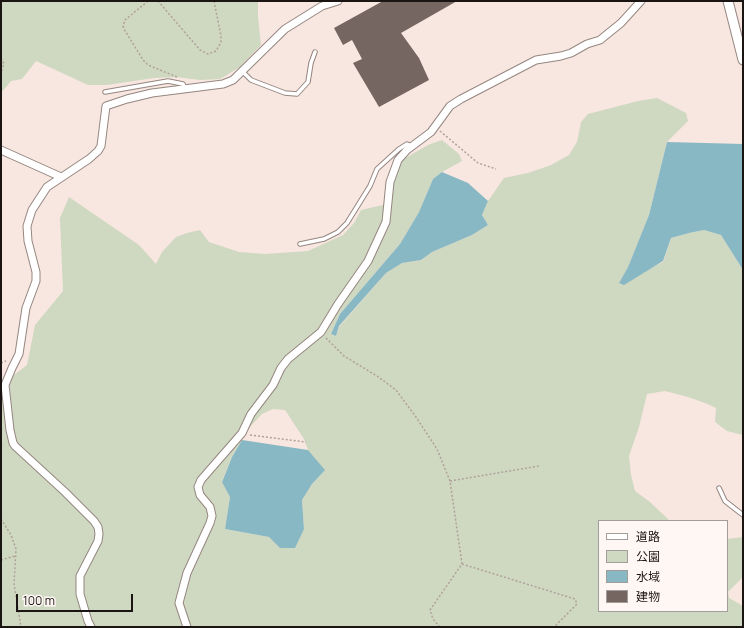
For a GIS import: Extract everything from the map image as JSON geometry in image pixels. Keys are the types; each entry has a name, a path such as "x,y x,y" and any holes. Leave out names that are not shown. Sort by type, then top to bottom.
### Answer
{"street":[{"path":"91,627 83,607 80,594 80,576 98,541 98,527 94,521 13,443 10,430 6,385 19,354 26,308 36,281 36,272 28,241 27,226 32,210 47,187 89,159 98,151 101,146 106,106 138,96 184,88 223,84 233,80 285,30 322,6 338,1"},
{"path":"187,627 179,603 187,573 212,516 210,507 200,495 198,487 201,480 242,433 251,414 273,385 288,359 321,332 374,249 386,222 390,182 398,160 407,150 431,132 450,106 490,83 536,60 571,53 587,44 600,40 621,23 642,1"},
{"path":"728,1 743,60"},
{"path":"1,150 61,177"}],"lane":[{"path":"242,71 251,80 285,93 296,94 308,82 311,63 315,52"},
{"path":"104,92 168,81 183,84 184,88"},
{"path":"300,244 324,239 338,232 347,223 362,199 370,186 377,169 399,148 407,144 412,146"},
{"path":"718,488 725,501 743,515"}],"path":[{"path":"148,1 125,20 123,26 124,29 143,60 148,64 183,79"},
{"path":"158,1 200,50 208,54 216,51 221,42 214,1"},
{"path":"1,58 4,64 1,72"},
{"path":"435,127 478,164 496,169"},
{"path":"321,332 344,356 377,376 396,390 437,449 450,481 462,564 430,610 433,619 440,627"},
{"path":"242,433 306,442"},
{"path":"450,481 539,466"},
{"path":"1,519 11,535 16,549 14,584 21,627"},
{"path":"1,560 15,556"},
{"path":"462,564 575,599 577,604 554,627"}],"green space":[{"path":"1,1 258,1 261,45 240,67 220,79 200,80 176,77 154,78 107,85 88,85 36,61 22,79 11,81 1,93"},
{"path":"657,98 686,113 688,121 667,142 649,215 628,267 619,283 663,262 671,238 704,230 721,235 743,270 743,435 727,431 715,422 716,408 705,403 665,391 647,394 639,427 629,456 631,475 635,491 650,502 669,520 598,520 598,612 728,612 728,592 729,598 743,606 743,627 1,627 1,385 27,365 35,325 63,291 60,218 69,197 139,245 156,264 162,252 176,237 200,230 209,242 239,252 265,254 308,251 343,235 354,223 361,210 387,204 393,177 402,160 428,145 442,140 459,154 462,161 442,172 433,179 419,212 400,244 340,314 331,334 336,336 339,327 386,273 402,263 421,260 432,252 472,235 488,225 482,215 488,201 504,178 528,173 551,165 569,155 577,142 581,122 588,114 638,101","holes":["273,409 285,410 304,439 308,450 324,470 312,484 302,500 304,529 280,548 269,537 225,529 230,497 222,481 232,457 248,429 262,414"]},
{"path":"743,537 743,577 728,592 728,539"}],"water":[{"path":"667,142 743,144 743,270 721,235 704,230 671,238 663,261 624,285 619,283 628,267 649,215"},
{"path":"442,172 468,183 488,201 482,215 488,225 472,235 432,252 421,260 402,263 386,273 339,326 336,336 331,334 340,314 400,244 419,212 433,179"},
{"path":"242,440 308,450 325,470 312,484 302,500 304,529 295,548 280,548 269,537 225,529 230,497 222,482 232,457"}],"building":[{"path":"383,1 457,1 401,33 419,58 429,80 379,107 353,63 362,59 352,40 343,45 334,28"}]}
